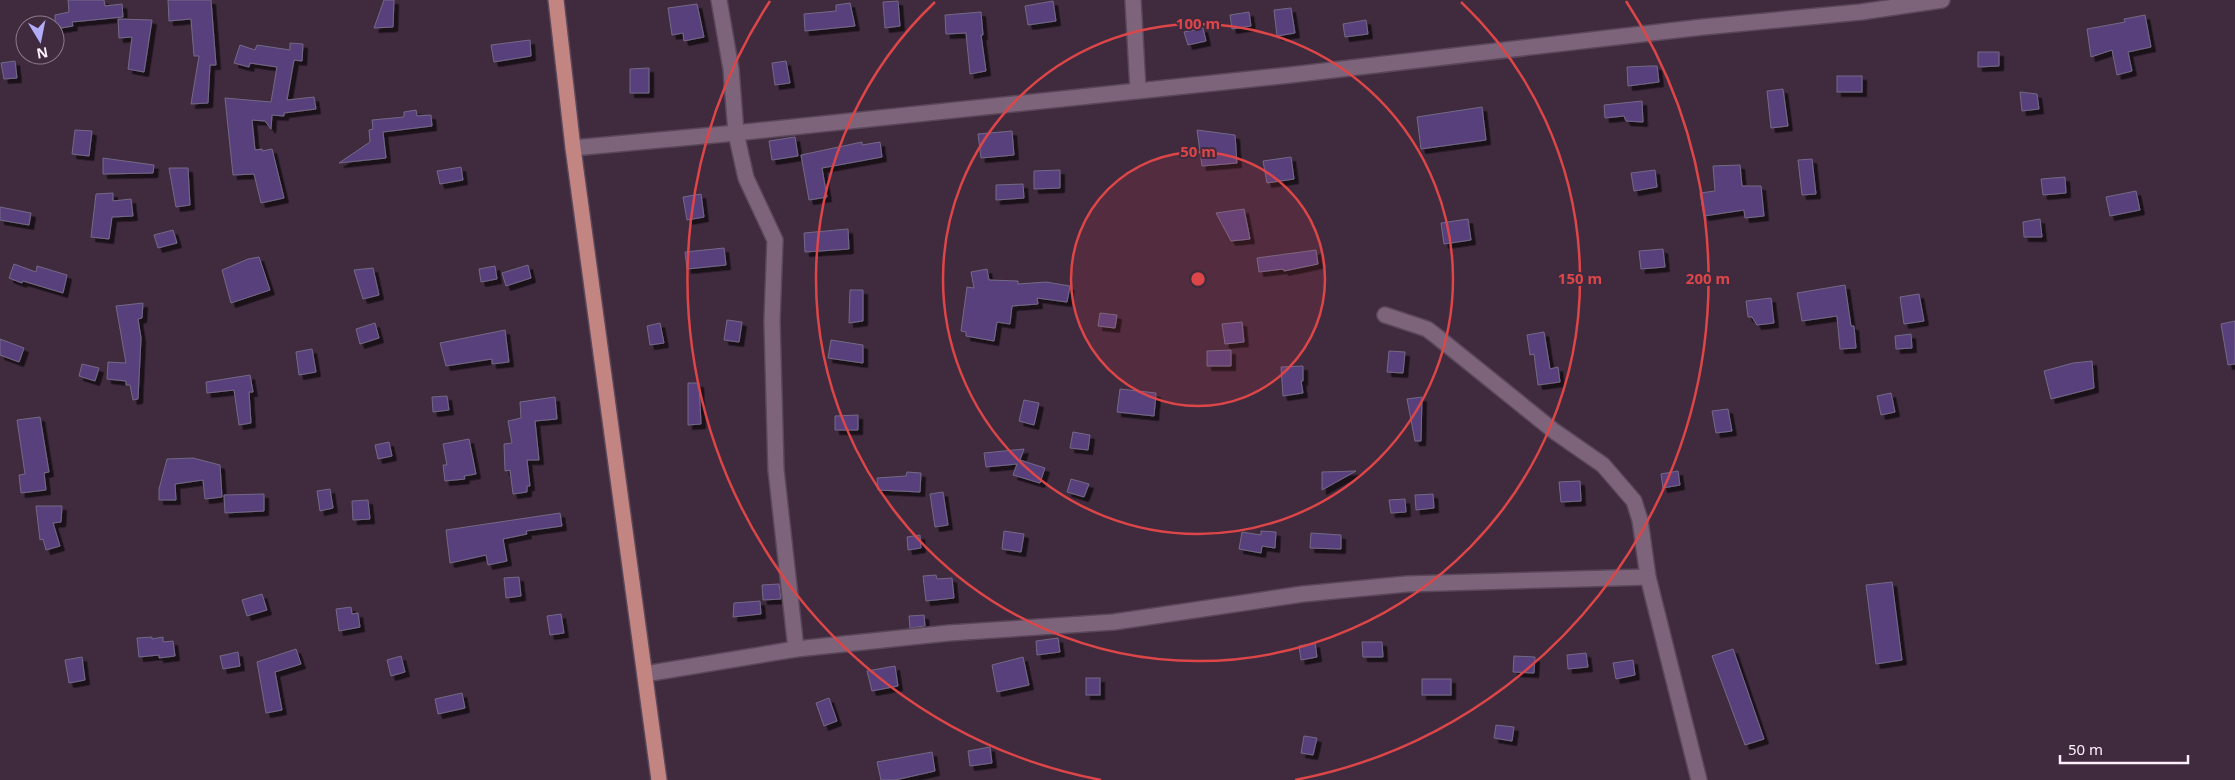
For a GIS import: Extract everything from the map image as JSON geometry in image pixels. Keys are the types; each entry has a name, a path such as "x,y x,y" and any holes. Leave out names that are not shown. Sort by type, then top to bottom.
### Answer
{"main road":[{"path":"556,0 573,148 659,780"}],"street":[{"path":"720,0 731,69 736,134 748,186 775,240 772,322 776,470 796,649"},
{"path":"1133,0 1138,90"},
{"path":"573,148 736,134 1290,75 1703,27 1861,12 1942,0"},
{"path":"1385,315 1435,334 1554,431 1604,465 1634,501 1640,520 1648,577 1699,780"},
{"path":"645,674 796,649 949,633 1114,622 1303,594 1407,584 1648,577"}],"building":[{"path":"68,0 104,0 105,6 122,4 123,17 72,22 73,26 65,27 65,15 55,15 69,12"},
{"path":"168,0 211,0 216,65 210,65 208,103 191,104 199,56 194,56 191,19 169,21"},
{"path":"384,0 394,0 393,27 374,28"},
{"path":"898,1 900,26 885,28 883,2"},
{"path":"1053,1 1056,21 1028,25 1025,6"},
{"path":"850,3 855,26 805,31 804,14 836,11 836,5"},
{"path":"697,4 704,37 684,41 683,33 672,35 668,8"},
{"path":"1291,8 1295,33 1277,36 1274,10"},
{"path":"981,12 983,35 981,35 986,71 970,74 966,33 946,34 945,15"},
{"path":"1249,12 1251,26 1232,29 1230,15"},
{"path":"2145,15 2151,47 2128,52 2132,71 2117,75 2112,50 2091,57 2087,29 2125,22 2124,19"},
{"path":"118,19 152,20 144,72 128,69 132,37 119,38"},
{"path":"1366,20 1368,34 1345,37 1343,24"},
{"path":"1203,28 1206,41 1188,45 1184,32"},
{"path":"530,40 531,56 494,62 491,45"},
{"path":"290,43 303,44 302,61 294,60 287,100 314,97 316,109 284,113 284,116 272,115 271,129 265,121 252,120 255,150 272,149 284,198 261,203 254,174 233,175 225,98 271,102 277,67 250,63 249,67 234,63 240,45 255,50 257,45 290,50"},
{"path":"1978,52 1999,52 1999,66 1978,67"},
{"path":"15,61 17,78 4,79 1,63"},
{"path":"786,61 790,83 775,85 772,63"},
{"path":"1657,66 1659,82 1628,86 1627,67"},
{"path":"649,68 649,93 630,93 630,69"},
{"path":"1837,76 1862,76 1862,92 1837,92"},
{"path":"1783,89 1788,126 1771,128 1767,91"},
{"path":"2020,92 2037,94 2039,109 2022,111"},
{"path":"1642,101 1643,122 1626,121 1624,116 1605,118 1604,105"},
{"path":"1482,107 1486,140 1421,149 1417,117"},
{"path":"416,110 417,116 431,115 432,126 383,132 386,158 339,163 370,142 369,130 373,129 372,120 404,117 404,112"},
{"path":"75,130 92,131 89,156 72,154"},
{"path":"1197,130 1235,135 1237,163 1202,166"},
{"path":"1012,131 1014,155 981,158 978,134"},
{"path":"795,137 798,156 772,160 769,141"},
{"path":"862,142 862,145 880,142 882,157 822,168 827,197 809,200 801,155"},
{"path":"1291,157 1294,179 1267,183 1263,161"},
{"path":"103,158 154,165 153,173 103,174"},
{"path":"1812,159 1816,194 1802,195 1798,160"},
{"path":"1740,165 1742,186 1761,186 1764,216 1745,218 1744,210 1704,216 1700,193 1715,191 1713,166"},
{"path":"461,167 463,180 440,184 437,171"},
{"path":"169,168 188,168 190,205 176,207"},
{"path":"1060,170 1060,188 1034,189 1034,171"},
{"path":"1655,170 1657,187 1634,191 1631,173"},
{"path":"2065,177 2066,193 2043,195 2041,179"},
{"path":"1023,184 1024,198 996,200 996,185"},
{"path":"2136,191 2140,210 2110,216 2106,197"},
{"path":"113,193 113,201 131,199 133,216 112,217 109,239 91,237 96,194"},
{"path":"701,194 704,217 687,220 683,197"},
{"path":"0,207 31,213 29,225 0,220"},
{"path":"1244,209 1250,239 1231,241 1216,213"},
{"path":"1468,219 1471,240 1444,244 1441,223"},
{"path":"2040,219 2042,237 2024,237 2023,222"},
{"path":"848,229 849,249 805,252 804,233"},
{"path":"173,230 177,243 158,248 154,235"},
{"path":"724,248 726,265 687,269 685,252"},
{"path":"1663,249 1665,267 1641,269 1639,251"},
{"path":"1316,250 1318,264 1284,271 1283,269 1259,272 1257,258"},
{"path":"259,257 270,290 231,303 222,270 248,259"},
{"path":"14,264 36,272 37,266 67,275 63,293 9,278"},
{"path":"528,265 531,278 506,286 502,273"},
{"path":"495,266 497,279 481,282 479,269"},
{"path":"373,268 379,295 363,299 354,270"},
{"path":"987,269 989,280 1018,281 1018,284 1046,282 1070,286 1067,302 1037,298 1038,304 1012,306 1010,324 997,322 994,341 966,336 966,332 961,331 967,287 974,288 971,272"},
{"path":"1845,285 1851,326 1854,326 1856,348 1840,349 1837,316 1802,321 1797,293"},
{"path":"850,290 863,290 863,321 849,323"},
{"path":"1919,294 1924,321 1904,324 1900,297"},
{"path":"1771,298 1774,323 1757,325 1752,317 1748,317 1746,301"},
{"path":"143,303 142,318 138,319 141,338 138,399 133,400 130,385 126,385 126,381 107,379 108,362 126,363 116,306"},
{"path":"1100,313 1117,315 1115,328 1098,326"},
{"path":"727,320 742,322 739,342 724,340"},
{"path":"2235,321 2235,364 2228,365 2221,324"},
{"path":"1242,322 1244,342 1225,344 1222,324"},
{"path":"375,323 379,338 360,344 356,329"},
{"path":"660,323 664,343 650,345 647,326"},
{"path":"505,330 509,362 492,364 492,359 446,366 440,343"},
{"path":"1544,332 1550,369 1558,367 1560,382 1538,385 1534,354 1530,355 1527,335"},
{"path":"1911,334 1912,348 1896,349 1895,336"},
{"path":"0,339 24,348 19,362 0,355"},
{"path":"831,340 863,345 863,363 828,358"},
{"path":"312,349 316,372 299,375 296,352"},
{"path":"1231,350 1231,366 1207,366 1207,351"},
{"path":"1389,351 1405,352 1403,373 1387,372"},
{"path":"2092,361 2094,388 2051,399 2044,371 2073,363"},
{"path":"82,364 99,368 95,381 79,376"},
{"path":"1303,366 1303,381 1301,381 1303,393 1283,396 1281,367"},
{"path":"250,375 253,392 249,392 251,423 239,425 234,390 207,393 206,382"},
{"path":"688,383 699,383 701,424 688,425"},
{"path":"1120,389 1156,393 1154,416 1117,412"},
{"path":"1891,393 1895,412 1881,415 1877,396"},
{"path":"447,396 449,410 433,412 432,397"},
{"path":"555,397 557,419 535,421 539,460 527,460 530,486 527,486 527,492 513,494 510,470 505,471 504,444 512,443 508,421 521,418 520,402"},
{"path":"1422,397 1421,441 1415,441 1407,399"},
{"path":"1024,400 1039,403 1034,425 1019,421"},
{"path":"1728,409 1732,431 1716,433 1712,411"},
{"path":"858,415 858,430 835,430 835,416"},
{"path":"40,417 49,472 44,473 46,490 21,493 19,475 25,474 17,420"},
{"path":"1073,432 1090,435 1088,450 1070,448"},
{"path":"469,439 476,474 464,476 465,479 445,481 443,465 447,465 443,444"},
{"path":"389,442 392,456 378,459 375,445"},
{"path":"1024,449 1020,460 1045,468 1040,483 1013,475 1017,464 986,467 984,453"},
{"path":"193,458 220,465 222,497 205,499 203,480 175,484 176,500 159,500 159,489 167,459"},
{"path":"1356,471 1322,490 1322,472"},
{"path":"1678,471 1680,485 1663,488 1661,474"},
{"path":"907,472 921,473 920,492 878,490 877,478 906,476"},
{"path":"1071,479 1089,484 1084,497 1067,492"},
{"path":"1580,481 1581,501 1561,502 1559,482"},
{"path":"330,489 333,508 320,511 317,491"},
{"path":"943,492 948,525 935,527 930,494"},
{"path":"264,494 264,511 225,513 224,495"},
{"path":"1433,494 1434,508 1416,510 1415,495"},
{"path":"1405,499 1406,512 1391,513 1389,500"},
{"path":"368,500 370,519 353,520 352,501"},
{"path":"36,506 62,506 61,522 53,523 60,546 46,550 43,539 40,540"},
{"path":"560,513 562,526 526,531 527,534 503,539 507,561 488,565 486,555 450,563 446,530"},
{"path":"1004,531 1024,534 1021,552 1002,549"},
{"path":"1261,531 1276,532 1275,548 1262,546 1261,553 1239,549 1242,532 1261,535"},
{"path":"1311,533 1341,535 1341,549 1310,548"},
{"path":"920,535 921,548 908,550 907,537"},
{"path":"936,575 937,579 952,578 954,598 926,601 923,576"},
{"path":"519,577 521,596 506,598 504,578"},
{"path":"1892,582 1902,660 1876,664 1866,585"},
{"path":"779,584 781,599 763,600 762,585"},
{"path":"262,594 267,610 247,616 242,600"},
{"path":"760,601 761,614 733,617 734,603"},
{"path":"351,607 352,614 358,613 360,627 339,631 336,609"},
{"path":"561,614 564,633 550,635 547,616"},
{"path":"924,615 925,626 910,628 909,616"},
{"path":"152,637 152,639 163,637 163,642 173,641 175,656 159,658 159,655 139,657 137,638"},
{"path":"1058,638 1060,652 1037,655 1036,641"},
{"path":"1362,642 1382,642 1383,657 1363,657"},
{"path":"1315,643 1317,657 1301,660 1299,646"},
{"path":"296,649 301,664 275,672 282,710 266,713 257,662"},
{"path":"1733,649 1764,739 1745,745 1712,656"},
{"path":"238,652 240,666 223,669 220,656"},
{"path":"1586,653 1588,667 1568,669 1567,655"},
{"path":"401,656 405,672 391,676 387,660"},
{"path":"1514,656 1535,657 1534,673 1513,672"},
{"path":"82,657 85,680 69,683 65,660"},
{"path":"1023,657 1029,685 997,692 992,665"},
{"path":"1633,660 1635,675 1616,679 1613,663"},
{"path":"895,666 898,686 872,691 867,671"},
{"path":"1086,678 1100,678 1100,695 1086,695"},
{"path":"1422,679 1451,679 1451,695 1422,695"},
{"path":"462,693 465,708 438,714 435,699"},
{"path":"829,698 837,721 824,726 816,703"},
{"path":"1496,725 1514,727 1512,741 1494,738"},
{"path":"1304,736 1317,738 1313,755 1301,753"},
{"path":"990,747 992,763 970,766 968,751"},
{"path":"932,752 935,771 895,780 881,780 877,762"}]}
